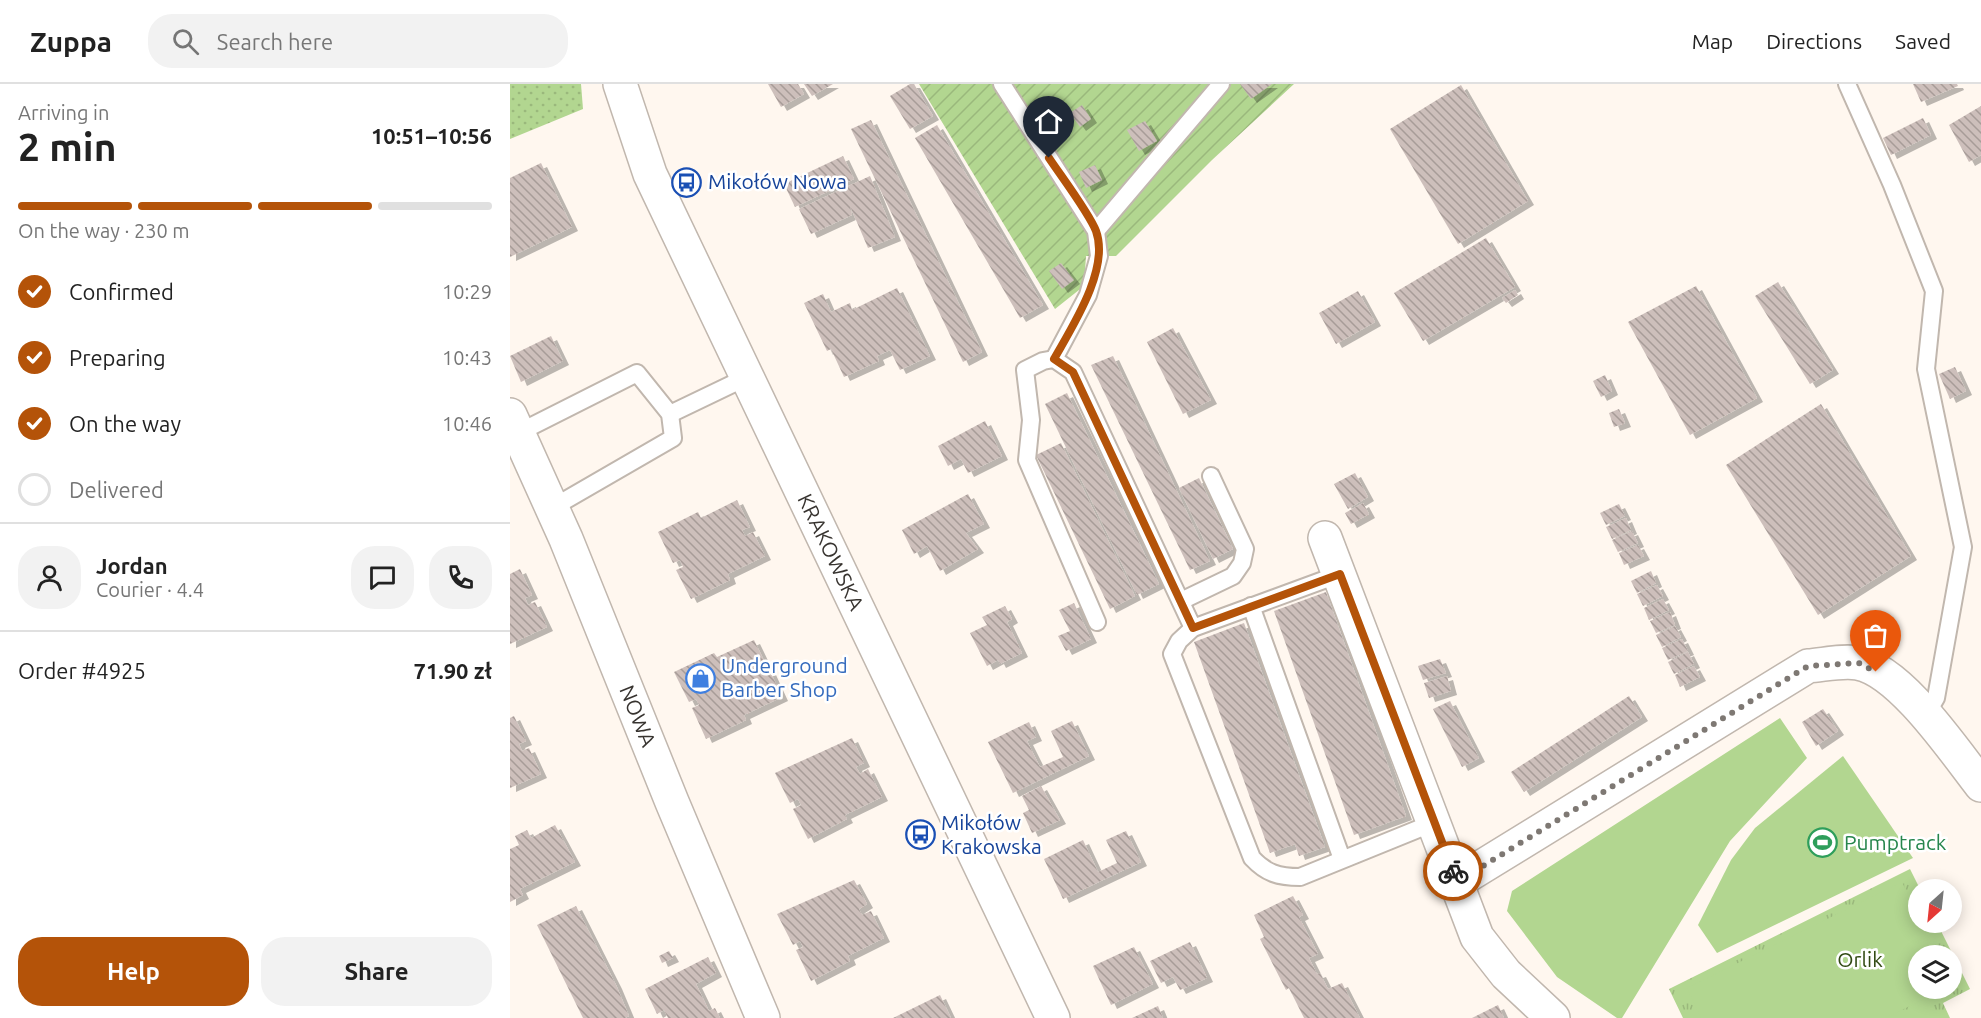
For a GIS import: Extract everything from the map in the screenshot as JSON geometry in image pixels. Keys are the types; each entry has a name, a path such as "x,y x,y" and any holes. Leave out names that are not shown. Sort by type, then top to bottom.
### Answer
{"street":[{"name":"KRAKOWSKA","path":"620,84 650,174 1053,1018"},
{"name":"NOWA","path":"514,424 552,508 763,1018"},
{"path":"1325,538 1477,937 1506,974 1553,1018"},
{"path":"1457,882 1808,666 1859,663 1892,680 1926,715 1981,785"}],"lane":[{"path":"1002,84 1096,231 1099,256 1088,295 1054,359"},
{"path":"1096,231 1221,84"},
{"path":"1847,84 1892,185 1934,291 1926,369 1963,547 1936,698 1926,715"},
{"path":"1097,622 1027,460 1031,420 1025,370 1042,361 1054,359 1073,372 1193,628"},
{"path":"514,424 637,373 670,414 673,438 552,508"},
{"path":"670,414 747,377"},
{"path":"1181,601 1233,576 1242,563 1245,549 1211,476"},
{"path":"1340,574 1193,628 1172,654 1251,858 1265,871 1284,877 1299,877 1433,823"},
{"path":"1251,606 1342,859"}],"green space":[{"path":"510,84 581,84 583,109 510,139"},
{"path":"919,84 1294,84 1212,160 1116,256 1086,256 1084,286 1055,309"},
{"path":"1780,718 1807,758 1730,841 1622,1018 1617,1018 1557,977 1507,911 1512,891"},
{"name":"Pumptrack","path":"1843,756 1913,858 1717,953 1698,925 1731,860 1755,828"},
{"name":"Orlik","path":"1910,869 1915,879 1908,879 1908,933 1942,933 1948,945 1908,945 1908,999 1951,999 1943,1003 1950,1018 1683,1018 1669,989"},
{"name":"Orlik","path":"1902,882 1908,895 1908,933 1926,933 1933,945 1908,945 1908,999 1924,999 1885,1018 1701,1018 1687,988"},
{"name":"Orlik","path":"1962,973 1970,989 1962,993"}],"building":[{"path":"768,84 798,84 804,94 781,107"},
{"path":"804,84 833,84 812,96"},
{"path":"914,84 933,116 910,129 890,96"},
{"path":"1240,84 1272,84 1251,99"},
{"path":"1913,84 1957,84 1958,86 1921,102"},
{"path":"1461,85 1528,201 1458,244 1390,129"},
{"path":"1082,105 1091,119 1080,127 1070,113"},
{"path":"1981,106 1981,155 1969,162 1949,125"},
{"path":"1923,118 1931,135 1891,155 1883,138"},
{"path":"871,120 982,352 963,362 851,129"},
{"path":"1145,121 1157,141 1139,151 1127,130"},
{"path":"937,125 1043,305 1020,318 915,138"},
{"path":"843,156 854,179 795,207 784,184"},
{"path":"541,163 572,227 510,257 510,178"},
{"path":"1095,165 1102,180 1086,188 1079,172"},
{"path":"870,176 895,237 868,248 850,206 852,215 811,234 799,209"},
{"path":"1486,238 1515,287 1423,341 1394,293"},
{"path":"1061,263 1074,280 1062,289 1049,271"},
{"path":"1778,282 1833,370 1810,384 1755,296"},
{"path":"1696,286 1757,398 1690,435 1628,322"},
{"path":"897,288 930,356 900,370 890,350 877,356 879,361 844,377 831,349 827,351 804,303 823,294 831,312 850,303 852,310"},
{"path":"1515,290 1518,295 1506,303 1502,298"},
{"path":"1358,291 1375,322 1336,344 1319,313"},
{"path":"1173,328 1211,400 1183,414 1147,342"},
{"path":"551,336 563,361 521,382 510,356"},
{"path":"1113,356 1210,561 1190,570 1091,365"},
{"path":"1955,367 1966,391 1950,399 1939,374"},
{"path":"1605,375 1612,391 1601,397 1593,381"},
{"path":"1067,393 1159,584 1137,595 1045,404"},
{"path":"1821,404 1911,556 1818,615 1726,465"},
{"path":"1619,409 1625,423 1614,427 1609,413"},
{"path":"985,421 1002,456 968,473 961,459 948,466 938,446"},
{"path":"1061,443 1135,596 1110,609 1036,455"},
{"path":"1355,473 1368,497 1348,509 1334,484"},
{"path":"1199,478 1233,549 1213,559 1179,488"},
{"path":"968,494 984,524 966,533 978,549 940,571 927,546 914,554 902,530"},
{"path":"737,500 750,527 742,530 745,536 753,532 765,556 728,574 730,580 691,599 676,570 683,567 680,560 673,563 658,532 698,512 701,518"},
{"path":"1363,503 1369,514 1351,524 1345,513"},
{"path":"1619,504 1625,516 1606,525 1600,513"},
{"path":"1626,518 1631,530 1612,539 1606,527"},
{"path":"1632,531 1638,543 1618,552 1612,540"},
{"path":"1638,545 1644,556 1624,565 1619,553"},
{"path":"520,569 532,595 525,598 528,605 535,602 547,627 510,644 510,574"},
{"path":"1651,571 1656,583 1637,593 1631,581"},
{"path":"1657,585 1663,596 1643,606 1637,594"},
{"path":"1326,592 1406,816 1354,835 1274,611"},
{"path":"1663,599 1669,610 1649,620 1644,608"},
{"path":"1074,603 1091,639 1066,651 1058,636 1070,631 1059,610"},
{"path":"1005,606 1012,619 1007,622 1022,653 1000,664 998,660 987,666 970,633 987,625 982,617"},
{"path":"1670,612 1675,625 1656,633 1650,621"},
{"path":"1244,623 1325,847 1299,856 1295,844 1270,853 1194,642"},
{"path":"1675,626 1681,637 1662,647 1656,635"},
{"path":"1682,639 1688,651 1668,660 1662,648"},
{"path":"754,640 766,665 758,668 761,675 770,671 782,697 744,715 746,720 706,739 692,708 699,705 696,699 689,702 674,672 714,653 717,657"},
{"path":"1688,652 1694,664 1674,674 1668,662"},
{"path":"1440,659 1446,673 1423,680 1418,666"},
{"path":"1694,666 1700,677 1680,687 1675,675"},
{"path":"1447,676 1451,691 1429,698 1424,683"},
{"path":"1629,696 1642,717 1524,792 1511,772"},
{"path":"1450,701 1479,758 1462,767 1433,709"},
{"path":"1823,709 1838,731 1816,746 1802,722"},
{"path":"514,716 526,741 519,744 522,751 529,748 541,774 510,788 510,718"},
{"path":"1072,721 1089,756 1013,793 988,742 1029,722 1036,737 1027,741 1040,767 1063,757 1051,731"},
{"path":"852,738 864,763 856,767 860,774 868,769 882,797 845,815 847,819 808,839 793,809 801,805 798,799 790,803 775,773"},
{"path":"1041,786 1060,820 1032,833 1023,813 1029,810 1022,796"},
{"path":"555,825 575,862 520,889 523,895 510,902 510,849 519,845 515,836 527,830 531,838"},
{"path":"1126,831 1141,862 1063,899 1044,859 1083,840 1098,872 1117,863 1106,840"},
{"path":"854,880 867,904 859,909 862,915 871,911 884,938 848,956 850,961 811,981 796,950 803,947 800,941 793,945 777,914"},
{"path":"1293,896 1303,915 1299,917 1318,954 1309,958 1317,974 1320,973 1328,989 1342,983 1360,1018 1304,1018 1289,988 1286,990 1260,939 1264,937 1254,915"},
{"path":"576,906 616,985 629,1016 625,1018 583,1018 537,925"},
{"path":"1190,942 1207,978 1180,990 1173,977 1161,983 1150,961"},
{"path":"1134,947 1153,984 1111,1005 1093,966"},
{"path":"669,951 673,958 662,963 659,956"},
{"path":"708,957 716,973 696,984 709,1011 715,1008 720,1018 668,1018 664,1010 657,1014 645,989"},
{"path":"940,995 951,1018 893,1018"},
{"path":"1498,1005 1504,1018 1472,1018"},
{"path":"1158,1006 1163,1018 1132,1018"}],"way so far":[{"path":"1453,871 1457,882 1808,666 1859,663 1876,672"}],"place":[{"name":"Mikołów Nowa","path":"687,182"},
{"name":"Underground Barber Shop","path":"700,678"},
{"name":"Mikołów Krakowska","path":"920,835"},
{"name":"Pumptrack","path":"1823,843"}],"route":[{"path":"1049,158 1096,231 1099,256 1088,295 1054,359 1073,372 1193,628 1340,574 1453,871"}]}
